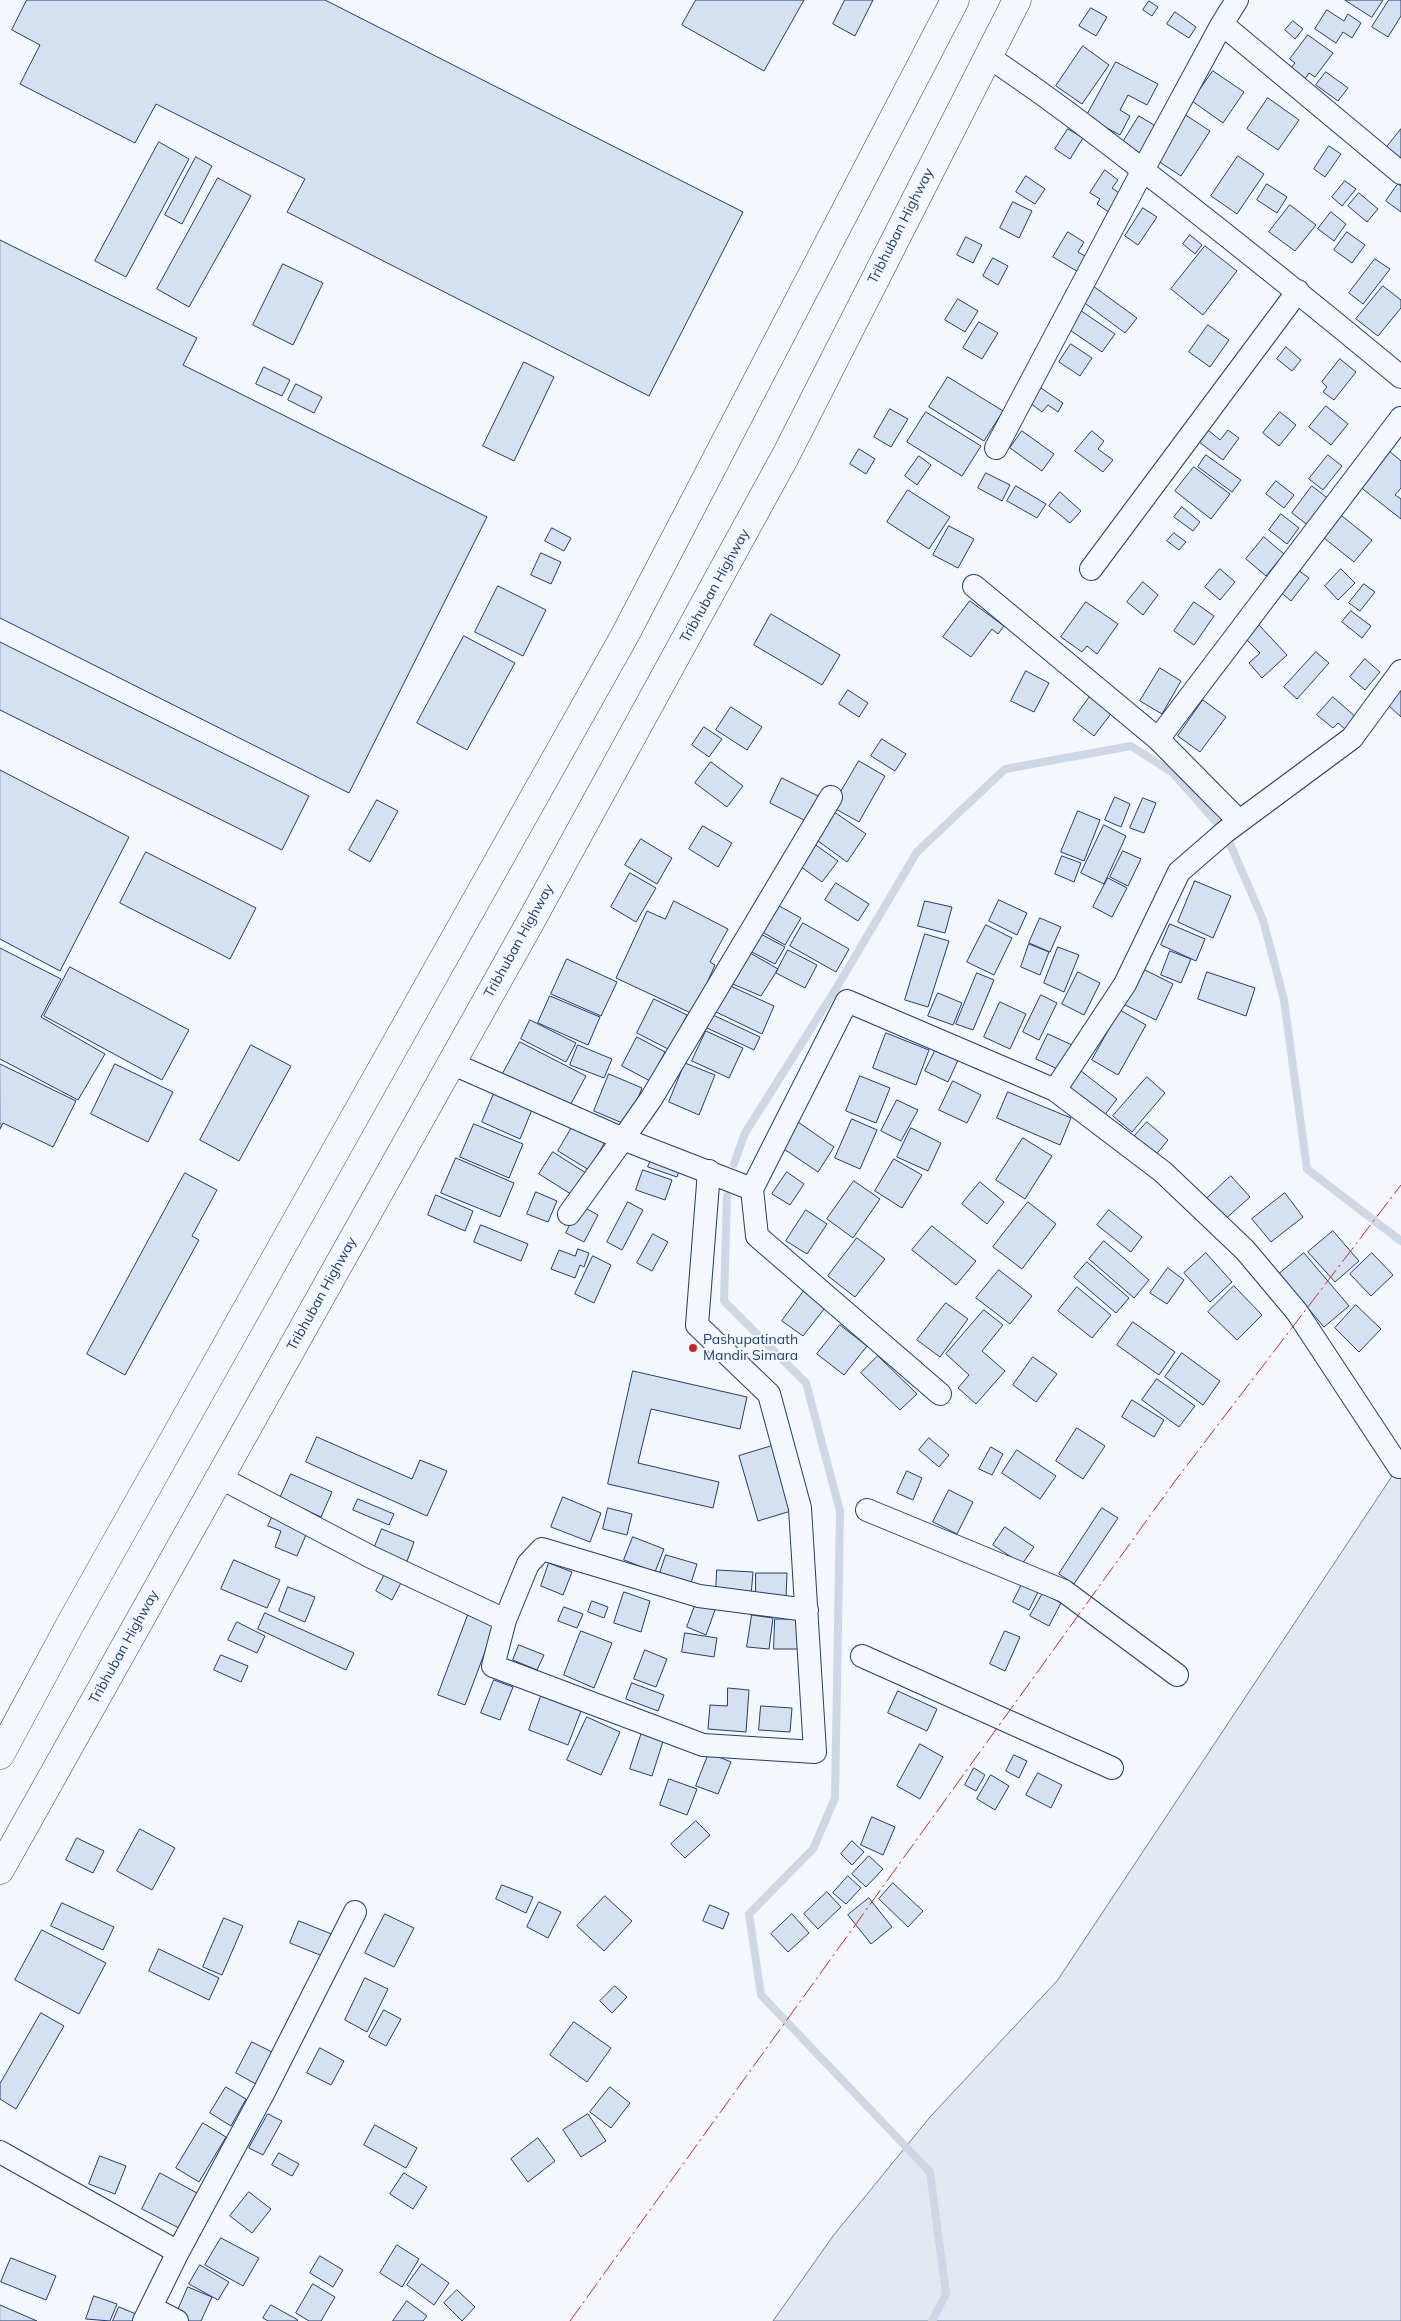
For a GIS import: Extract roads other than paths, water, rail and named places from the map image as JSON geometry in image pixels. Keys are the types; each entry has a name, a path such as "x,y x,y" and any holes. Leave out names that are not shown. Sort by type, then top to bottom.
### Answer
{"highway":[{"path":"0,1755 72,1620 624,635 955,0"},
{"name":"Tribhuban Highway","path":"0,1870 531,921 786,455 987,56 1018,0"}],"street":[{"path":"996,448 1143,170 1222,24 1237,0"},
{"path":"1222,24 1401,172"},
{"path":"987,56 1037,88 1143,170 1298,291 1401,377"},
{"path":"1091,568 1298,291"},
{"path":"1158,739 1401,418"},
{"path":"974,586 1158,739 1239,821"},
{"path":"1055,1090 1125,984 1179,872 1239,821 1352,738 1401,671"},
{"path":"569,1214 651,1099 831,797"},
{"path":"940,1394 757,1236 752,1189 847,1001 1055,1090 1162,1172 1245,1250 1297,1312 1399,1467"},
{"path":"451,1063 623,1139 752,1189"},
{"path":"709,1171 697,1325 769,1394 800,1508 807,1610 815,1752 703,1745 493,1666 505,1620 528,1564 542,1549 699,1596 807,1610"},
{"path":"219,1477 371,1557 505,1620"},
{"path":"867,1510 1064,1591 1177,1675"},
{"path":"862,1656 1112,1768"},
{"path":"177,2321 148,2314 178,2252 265,2090 355,1912"},
{"path":"0,2152 178,2252"}],"waterway":[{"path":"734,1164 745,1133 834,992 917,852 1005,769 1131,746 1173,773 1225,832 1263,920 1284,1000 1307,1169 1401,1241"},
{"path":"727,1196 724,1301 806,1383 840,1511 835,1798 813,1849 749,1914 761,1995 930,2172 946,2294 932,2321"}],"place":[{"name":"Pashupatinath Mandir Simara","path":"693,1348"}]}
